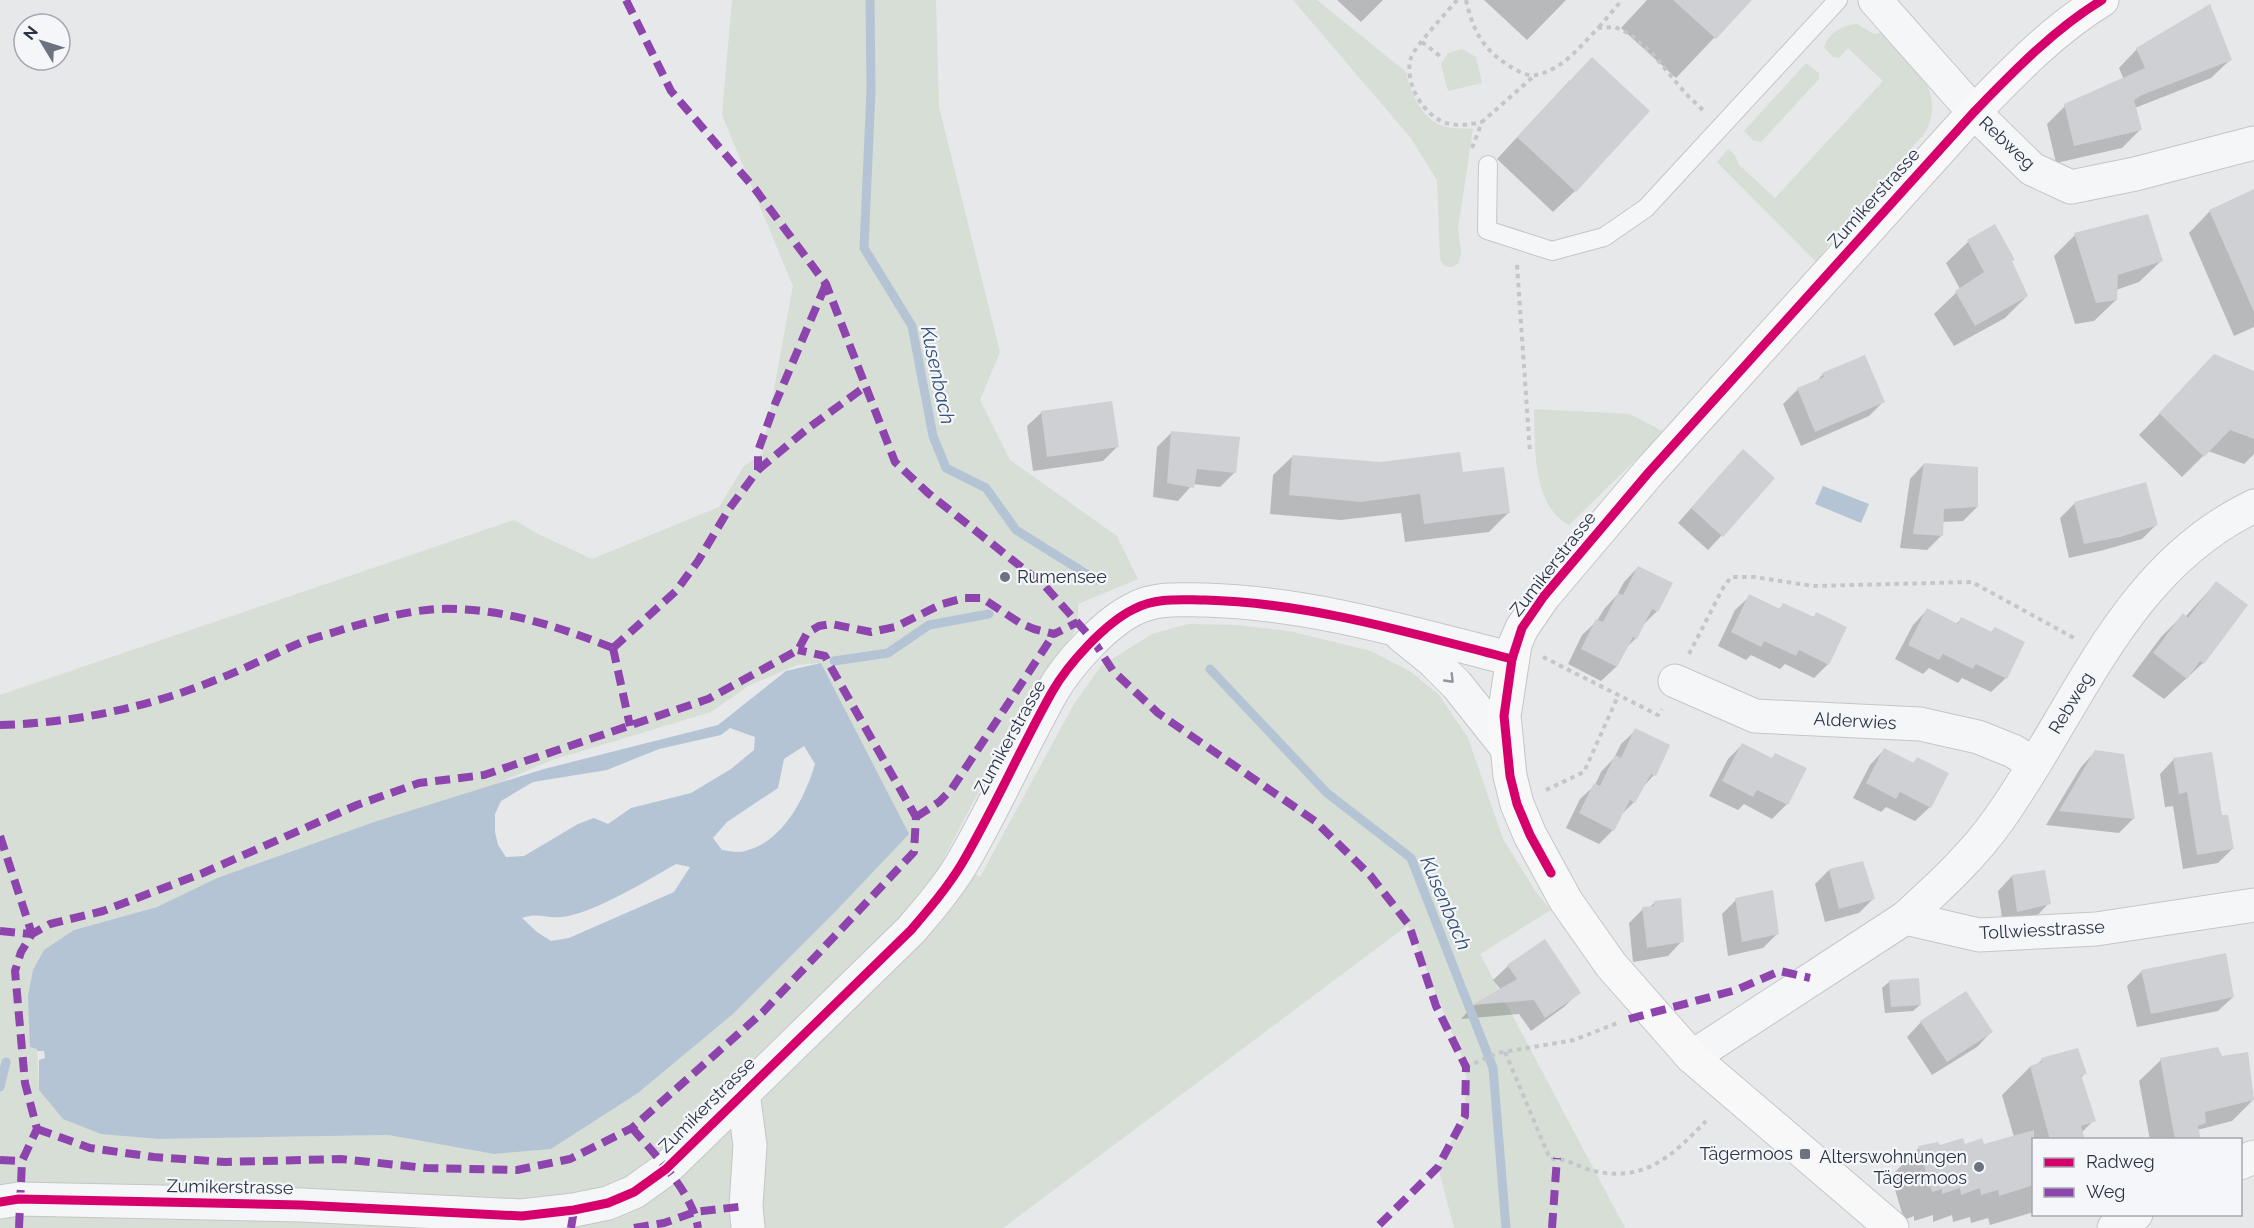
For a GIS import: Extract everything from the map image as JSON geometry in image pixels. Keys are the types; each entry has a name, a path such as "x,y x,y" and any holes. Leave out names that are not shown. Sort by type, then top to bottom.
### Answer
{"main road":[{"name":"Zumikerstrasse","path":"1514,651 1522,628 1544,596 1649,472 1974,112 2030,55 2062,27 2102,0"},
{"path":"1514,651 1504,716 1510,776 1517,804 1530,835 1566,901 1611,965 1692,1057 1892,1228"}],"street":[{"name":"Rebweg","path":"1875,0 1974,112 2032,169 2071,187 2135,174 2254,143"},
{"name":"Rebweg","path":"1905,918 1952,876 1999,820 2125,616 2157,577 2236,514 2254,506"},
{"name":"Zumikerstrasse","path":"0,1202 19,1200 301,1205 522,1216 574,1210 608,1203 634,1192 666,1169 911,930 938,899 961,865 1054,689 1093,640 1134,609 1163,599 1243,601 1311,609 1514,651"},
{"path":"1390,627 1433,661 1457,685 1507,748"},
{"name":"Alderwies","path":"1675,681 1755,716 1920,724 1978,737 2013,751 2034,764"},
{"name":"Tollwiesstrasse","path":"1905,918 1979,935 2096,929 2254,905"},
{"path":"1692,1057 1905,918"},
{"path":"743,1093 750,1145 746,1206 748,1228"},
{"path":"2114,1228 2134,1216"}],"lane":[{"path":"1488,165 1487,230 1552,251 1604,237 1646,208 1838,0"}],"path":[{"path":"1457,0 1411,58 1410,74 1414,91 1424,107 1434,117 1448,124 1464,126 1482,122"},
{"path":"1466,0 1470,17 1480,39 1495,57 1517,71 1534,76"},
{"path":"1472,149 1482,122 1534,76 1548,71 1572,56 1622,0"},
{"path":"1598,28 1615,27 1637,40 1652,53 1686,94 1721,127"},
{"path":"1422,42 1440,56"},
{"path":"1515,239 1530,453"},
{"path":"1692,648 1723,588 1731,577 1743,577 1813,586 1972,582 2102,653"},
{"path":"1514,651 1658,715"},
{"path":"1517,804 1584,772 1618,696"},
{"path":"1466,1067 1498,1053 1574,1040 1629,1019"},
{"path":"1505,1052 1550,1159 1557,1158 1591,1170 1623,1174 1644,1171 1665,1160 1706,1121"}],"shaded area":[{"path":"732,0 936,0 939,107 1000,352 980,400 1010,460 1117,536 1138,579 1078,604 1078,622 1072,637 1010,732 944,858 980,877 1074,704 1101,666 1152,634 1188,624 1235,625 1289,631 1371,651 1411,672 1439,695 1468,738 1503,839 1536,892 1551,910 1480,954 1625,1228 1454,1228 1438,1167 1465,1116 1466,1067 1408,925 1003,1228 0,1228 0,695 514,520 592,559 719,507 744,466 762,454 793,286 722,115","holes":["821,663 908,834 836,911 733,1014 638,1093 551,1149 494,1154 388,1135 159,1139 39,1090 37,1049 74,930 157,907 217,878 374,822 470,795 552,760 711,712 750,685 797,665"]},
{"path":"1293,0 1317,0 1406,72 1418,104 1429,118 1450,128 1473,129 1458,228 1461,252 1459,263 1452,267 1444,266 1440,259 1437,180 1410,137"},
{"path":"1857,24 1874,34 1884,32 1915,66 1929,90 1932,103 1931,117 1925,133 1846,221 1816,262 1717,162 1728,149 1735,155 1739,165 1775,198 1883,81 1848,48 1839,58 1833,57 1824,47 1837,31"},
{"path":"1462,49 1476,57 1482,83 1448,91 1441,64 1448,53"},
{"path":"1806,63 1819,73 1819,79 1761,142 1753,140 1744,131"},
{"path":"1534,409 1630,414 1664,432 1569,525 1557,516 1548,504 1542,489 1536,457"}],"water":[{"path":"1823,486 1869,504 1861,523 1815,504"},
{"path":"821,663 909,834 733,1014 638,1093 551,1149 494,1154 388,1135 159,1139 101,1134 63,1119 39,1090 39,1060 45,1058 44,1051 37,1051 30,1047 28,996 33,970 44,950 74,930 157,907 217,878 374,822 544,769 718,725 786,671","holes":["730,728 755,737 754,750 731,769 691,793 631,808 608,824 594,818 578,824 524,856 506,857 498,845 495,814 501,801 533,782 607,770 659,749 721,735","804,746 815,764 805,791 790,817 771,838 759,846 743,852 722,850 713,838 727,822 778,788 784,759","676,864 690,867 674,892 569,938 551,941 522,918 563,917 576,914 605,903"]}],"building":[{"path":"1673,0 1752,0 1716,39"},
{"path":"2210,4 2232,60 2134,100 2142,130 2074,146 2064,104 2145,68 2136,48"},
{"path":"1592,57 1650,111 1576,192 1517,137"},
{"path":"2254,189 2254,312 2209,210"},
{"path":"2148,214 2163,261 2118,275 2117,300 2096,303 2074,233"},
{"path":"1995,224 2015,260 2012,261 2028,296 1975,326 1955,291 1984,272 1967,240"},
{"path":"2214,354 2254,371 2254,439 2230,430 2204,457 2159,413"},
{"path":"1865,355 1885,402 1815,432 1797,388 1824,377 1822,373"},
{"path":"1112,401 1119,447 1047,457 1041,411"},
{"path":"1171,431 1240,437 1236,473 1197,469 1194,488 1167,483"},
{"path":"1743,449 1775,478 1723,537 1691,508"},
{"path":"1460,452 1463,472 1504,467 1510,513 1424,524 1420,494 1361,502 1289,495 1292,455 1381,462"},
{"path":"1924,463 1978,467 1978,507 1944,509 1943,536 1913,534"},
{"path":"2146,482 2158,525 2120,537 2084,544 2074,502"},
{"path":"1638,566 1673,583 1658,612 1652,609 1637,639 1633,637 1617,667 1581,649 1596,619 1603,622 1618,593 1623,595"},
{"path":"2216,581 2248,605 2204,664 2200,661 2187,679 2153,653 2183,613 2188,618"},
{"path":"1749,594 1780,609 1783,603 1814,617 1816,612 1847,627 1829,665 1799,650 1796,656 1764,641 1761,647 1731,632"},
{"path":"1927,608 1958,624 1961,617 1992,632 1995,627 2025,642 2007,679 1976,664 1973,669 1943,654 1939,660 1908,645"},
{"path":"1635,728 1670,745 1656,776 1651,774 1635,803 1630,800 1614,831 1579,813 1594,783 1600,786 1615,755 1621,758"},
{"path":"1742,743 1772,758 1775,753 1807,768 1788,805 1757,790 1753,797 1722,781"},
{"path":"1884,748 1914,763 1917,757 1949,773 1931,808 1900,792 1896,799 1866,783"},
{"path":"2095,750 2124,754 2135,819 2059,811"},
{"path":"2212,752 2222,815 2228,815 2234,849 2197,855 2187,792 2179,794 2173,758"},
{"path":"1863,861 1875,899 1839,909 1829,869"},
{"path":"2045,870 2051,904 2017,912 2012,875"},
{"path":"1773,890 1779,934 1742,942 1735,898"},
{"path":"1681,898 1684,942 1647,948 1642,907 1654,906 1654,901"},
{"path":"1545,939 1581,993 1545,1018 1534,1000 1472,1005 1517,979 1507,965"},
{"path":"2226,953 2234,997 2151,1014 2141,970"},
{"path":"1919,978 1921,1005 1891,1007 1889,980"},
{"path":"1966,991 1993,1032 1947,1062 1920,1021"},
{"path":"2218,1047 2222,1056 2248,1052 2254,1100 2205,1112 2206,1123 2198,1126 2201,1138 2175,1138 2160,1058"},
{"path":"2078,1048 2087,1074 2081,1075 2096,1121 2081,1126 2084,1138 2049,1138 2030,1066 2042,1062 2041,1058"},
{"name":"Alterswohnungen Tägermoos","path":"2034,1130 2032,1186 1999,1196 1998,1190 1981,1195 1980,1188 1961,1195 1960,1188 1942,1194 1942,1189 1932,1192 1918,1146 1938,1142 1940,1145 1963,1138 1965,1144 1982,1138 1984,1144"}],"waterway":[{"name":"Kusenbach","path":"870,0 871,90 864,248 912,326 933,436 946,468 986,488 1016,530 1096,580"},
{"path":"834,661 888,653 929,625 989,614"},
{"name":"Kusenbach","path":"1210,669 1327,793 1411,858 1493,1068 1506,1228"},
{"path":"0,1087 6,1062"}],"marked path":[{"path":"626,0 671,91 755,189 826,284 895,462 928,493 1044,585 1093,640 1113,671 1158,713 1315,821 1370,875 1409,925 1436,1006 1466,1067 1465,1116 1438,1167 1376,1228"},
{"path":"613,648 676,591 698,561 729,509 758,470 758,451 775,404 826,284"},
{"path":"758,470 807,429 866,386"},
{"path":"19,1228 22,1161 37,1129 25,1083 15,971 21,952 32,934 50,924 103,911 203,873 357,805 419,783 484,775 708,699 798,650 807,633 819,626 831,624 871,632 895,627 942,604 965,598 982,598 1020,623 1054,634 1078,622"},
{"path":"0,725 81,717 162,699 213,681 311,639 379,619 425,610 460,609 505,615 549,625 613,648"},
{"path":"916,817 939,802 951,790 1054,634"},
{"path":"613,648 630,726"},
{"path":"37,1129 90,1148 154,1157 225,1162 341,1159 426,1168 517,1170 570,1159 632,1128 763,1012 914,852 916,817 825,656 798,650"},
{"path":"0,836 32,934"},
{"path":"0,931 32,934"},
{"path":"1629,1019 1736,990 1780,971 1810,978"},
{"path":"632,1128 681,1188 695,1215 698,1228"},
{"path":"1552,1228 1557,1158"},
{"path":"0,1160 22,1161"},
{"path":"634,1228 664,1223 695,1212 746,1206"},
{"path":"571,1228 574,1210"}],"cycle path":[{"path":"1551,873 1530,835 1517,804 1510,776 1504,716 1512,659 1522,628 1544,596 1649,472 1974,112 2019,66 2067,24 2102,0"},
{"path":"0,1202 19,1199 301,1205 522,1216 574,1210 608,1203 634,1192 666,1169 911,930 961,865 1059,681 1088,645 1123,615 1143,605 1160,601 1244,602 1360,621 1512,659"}],"place":[{"name":"Rumensee","path":"1005,577"},
{"name":"Tägermoos","path":"1805,1154"},
{"name":"Alterswohnungen Tägermoos","path":"1979,1167"}]}
